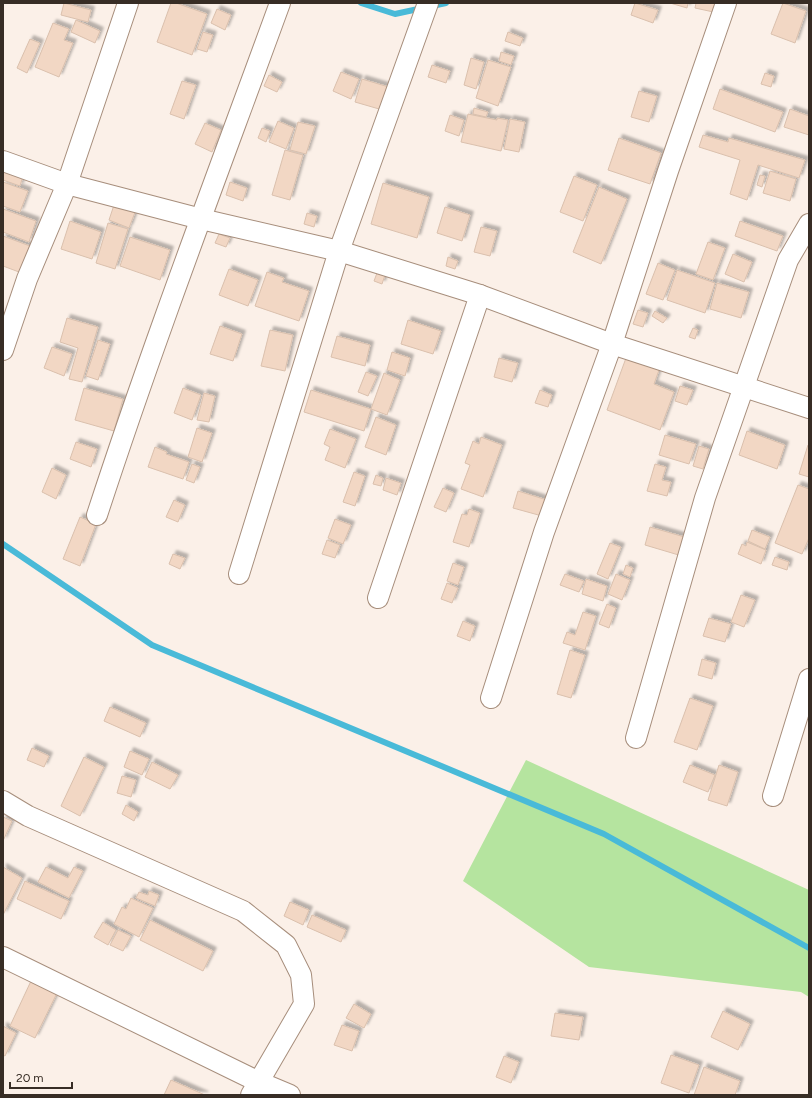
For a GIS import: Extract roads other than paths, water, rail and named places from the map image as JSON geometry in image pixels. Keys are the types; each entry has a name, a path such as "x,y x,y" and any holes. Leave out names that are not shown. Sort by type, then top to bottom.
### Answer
{"street":[{"path":"3,350 27,279 67,184 128,3"},
{"path":"97,515 125,428 280,3"},
{"path":"239,574 339,251 428,3"},
{"path":"491,698 544,532 612,344 668,171 726,3"},
{"path":"3,161 67,184 201,219 339,251 480,295 612,344 809,408"},
{"path":"636,738 705,498 788,260 809,224"},
{"path":"378,598 480,295"},
{"path":"773,796 809,679"},
{"path":"3,801 28,816 243,911 286,945 301,975 304,1004 255,1088"},
{"path":"3,957 255,1088 290,1095"}],"waterway":[{"path":"361,3 395,14 446,3"},
{"path":"3,544 152,645 604,834 809,948"}]}
